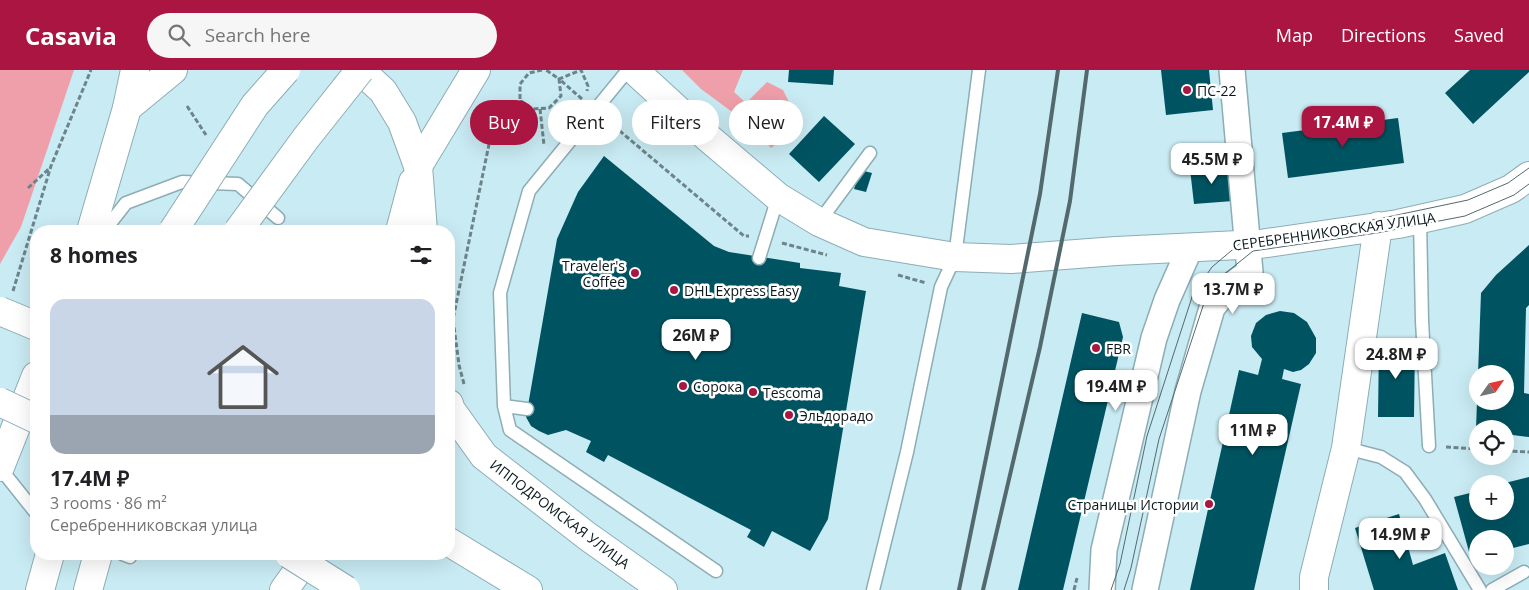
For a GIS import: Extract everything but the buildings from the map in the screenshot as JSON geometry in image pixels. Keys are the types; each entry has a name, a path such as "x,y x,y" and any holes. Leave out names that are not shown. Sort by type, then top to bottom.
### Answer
{"main road":[{"path":"93,225 127,108 135,70"},
{"path":"127,108 174,70"},
{"path":"177,225 256,105 286,70"},
{"path":"242,225 306,138 360,70 383,91 402,122 418,166 423,225"},
{"path":"402,225 418,166 476,70"},
{"name":"СЕРЕБРЕННИКОВСКАЯ УЛИЦА","path":"634,70 706,136 778,197 820,222 864,242 915,252 955,257 1010,259 1249,246 1420,219 1465,209 1511,189 1529,176"},
{"path":"1314,590 1314,577 1346,448 1378,226"},
{"path":"4,304 30,322"},
{"path":"0,468 30,391"},
{"path":"0,402 30,416"},
{"name":"ИППОДРОМСКАЯ УЛИЦА","path":"455,416 484,456 587,536 664,590"},
{"path":"457,546 528,590"},
{"path":"40,590 48,560"},
{"path":"88,590 96,560"},
{"path":"298,560 346,590"},
{"path":"284,590 306,560"}],"street":[{"path":"1145,590 1188,391 1212,308 1229,287 1250,272 1232,70"},
{"path":"1102,590 1104,550 1154,338 1167,300 1190,248"}],"lane":[{"path":"603,100 628,70"},
{"path":"873,590 908,452 940,287 955,257 979,70"},
{"path":"566,145 529,192 500,293 504,406 510,430 716,571"},
{"path":"820,222 870,153"},
{"path":"109,225 126,203 182,182 238,184 278,218"},
{"path":"758,258 778,197"},
{"path":"1420,219 1422,321 1429,446"},
{"path":"504,406 527,409"},
{"path":"1346,448 1381,457 1405,472 1425,499 1480,590"},
{"path":"0,468 30,505"},
{"path":"1492,590 1524,572"}],"path":[{"path":"31,225 51,166 91,70"},
{"path":"522,100 520,84 529,73 544,70 559,79 583,100"},
{"path":"559,79 581,70"},
{"path":"554,160 544,148 540,109 549,108 561,96 559,79"},
{"path":"622,133 744,236 765,238 831,256"},
{"path":"455,309 489,145"},
{"path":"28,188 51,166"},
{"path":"4,304 30,228"},
{"path":"896,274 940,287"},
{"path":"455,338 458,366 458,398"},
{"path":"1429,446 1469,448"},
{"path":"1514,451 1529,452"}],"shaded area":[{"path":"0,70 74,70 21,227 0,264"},
{"path":"682,70 743,70 734,92 743,100 729,100 729,110 719,102 719,100 716,100 701,89"},
{"path":"767,82 783,90 788,100 749,100"}],"tram line":[{"path":"1111,590 1120,564 1147,436 1193,294 1212,267 1244,240 1378,219 1468,200 1508,183 1529,168"},
{"path":"1124,590 1131,568 1159,439 1205,300 1222,276 1253,251 1377,233 1465,216 1514,195 1529,184"}],"railway":[{"path":"959,590 1040,194 1058,70"},
{"path":"983,590 1040,347 1070,201 1087,70"}],"place":[{"name":"ПС-22","path":"1187,90"},
{"name":"Traveler's Coffee","path":"635,273"},
{"name":"DHL Express Easy","path":"674,290"},
{"name":"FBR","path":"1096,348"},
{"name":"Сорока","path":"683,386"},
{"name":"Tescoma","path":"753,392"},
{"name":"Эльдорадо","path":"789,415"},
{"name":"Страницы Истории","path":"1209,504"}]}
